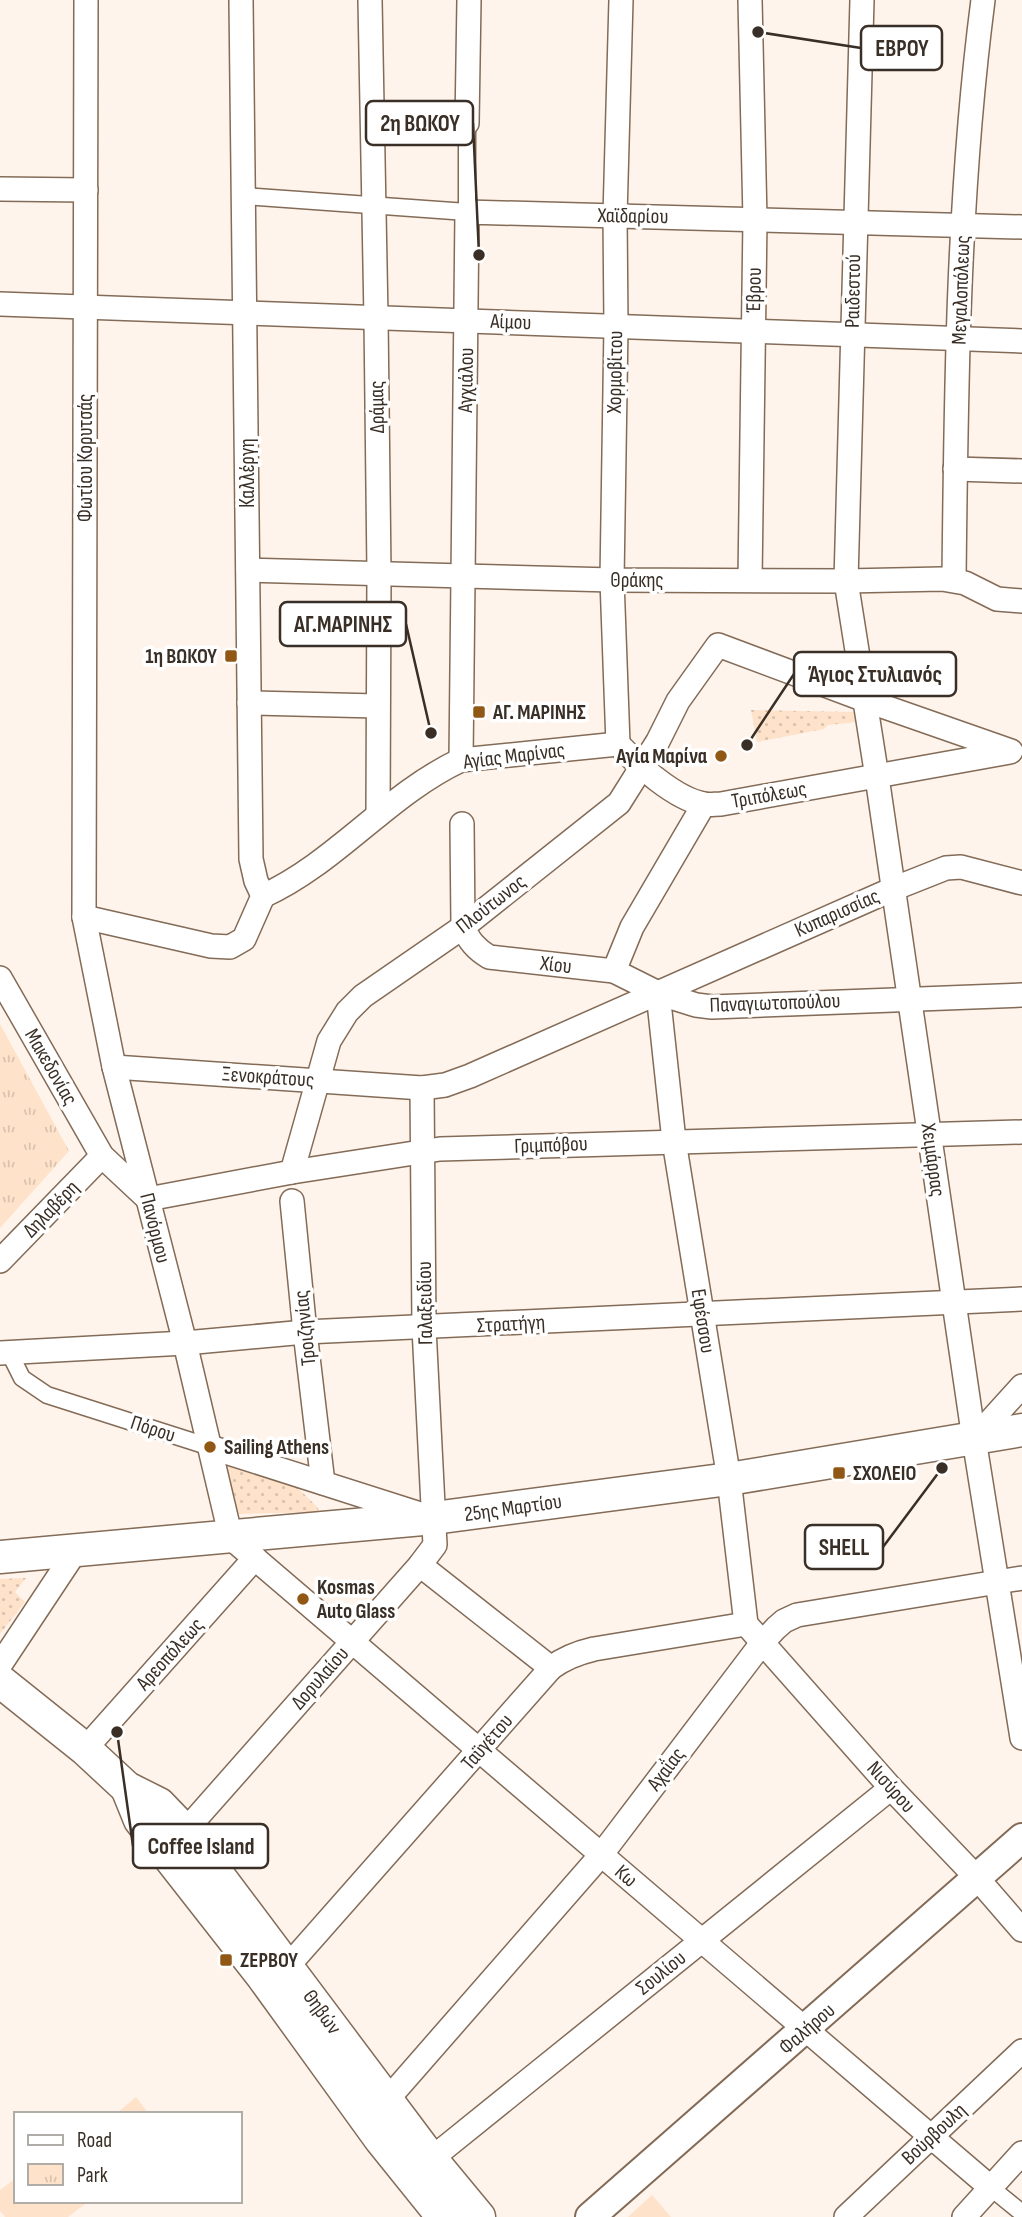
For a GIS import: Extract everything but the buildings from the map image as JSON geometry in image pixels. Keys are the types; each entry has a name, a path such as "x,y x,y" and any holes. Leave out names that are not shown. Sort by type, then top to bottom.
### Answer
{"main road":[{"name":"25ης Μαρτίου","path":"0,1558 75,1552 243,1548 434,1518 729,1479 1022,1430"},
{"name":"Θηβών","path":"0,1681 85,1749 127,1788 159,1804 185,1831 431,2159 479,2217"},
{"name":"Θηβών","path":"127,1788 140,1821 263,1977 381,2140 443,2217"}],"street":[{"name":"Φωτίου Κορυτσάς","path":"84,917 86,0"},
{"name":"Καλλέργη","path":"241,0 251,859 263,896"},
{"name":"Δράμας","path":"370,0 379,573 377,815"},
{"name":"Αγχιάλου","path":"461,760 469,0"},
{"name":"Χορμοβίτου","path":"618,744 612,580 615,216 621,0"},
{"name":"Έβρου","path":"750,0 755,219 750,580"},
{"name":"Ραιδεστού","path":"846,581 862,0"},
{"name":"Μεγαλοπόλεως","path":"954,580 963,225 971,93 983,0"},
{"path":"0,189 86,190"},
{"name":"Χαϊδαρίου","path":"244,196 467,212 1022,227"},
{"name":"Αίμου","path":"0,304 1022,341"},
{"path":"955,469 1022,471"},
{"name":"Θράκης","path":"248,570 612,580 954,580 998,598 1022,601"},
{"name":"Χειμάρρας","path":"846,581 974,1439 1022,1738"},
{"name":"Πλούτωνος","path":"292,1172 329,1041 347,1012 363,996 463,927 619,803 642,769 678,701 718,645 865,700"},
{"path":"865,700 1017,751"},
{"path":"249,703 377,706"},
{"path":"618,744 642,769 684,796 704,804"},
{"name":"Αγίας Μαρίνας","path":"263,896 294,880 438,771 461,760 618,744"},
{"name":"Τριπόλεως","path":"614,971 632,927 704,804 721,804 1017,751"},
{"path":"462,824 463,927"},
{"name":"Κυπαρισσίας","path":"658,993 892,889 946,868 961,867 1022,883"},
{"path":"84,917 211,946 230,947 244,939 263,896"},
{"name":"Πανόρμου","path":"84,917 114,1067 210,1447 243,1548"},
{"name":"Χίου","path":"463,927 477,950 489,957 614,971 658,993"},
{"name":"Μακεδονίας","path":"0,978 102,1156"},
{"path":"422,1088 445,1085 470,1076 658,993"},
{"name":"Παναγιωτοπούλου","path":"658,993 712,1007 1022,995"},
{"name":"Εφέσσου","path":"658,993 674,1141 729,1479 746,1624"},
{"name":"Ξενοκράτους","path":"114,1067 422,1088"},
{"name":"Γαλαξειδίου","path":"422,1088 424,1328 434,1518"},
{"name":"Γριμπόβου","path":"148,1199 424,1150 1022,1132"},
{"path":"102,1156 148,1199"},
{"name":"Δηλαβέρη","path":"0,1261 102,1156"},
{"name":"Τροιζηνίας","path":"292,1172 292,1201 305,1332 323,1483"},
{"name":"Στρατήγη","path":"5,1354 185,1343 305,1332 1022,1298"},
{"name":"Πόρου","path":"5,1354 22,1378 47,1395 434,1518"},
{"path":"974,1439 1022,1386"},
{"name":"Δορυλαίου","path":"185,1831 420,1565 435,1545 434,1518"},
{"name":"Κω","path":"243,1548 1022,2213"},
{"name":"Αρεοπόλεως","path":"85,1749 243,1548"},
{"path":"0,1665 75,1552"},
{"path":"420,1565 551,1668"},
{"name":"Αχαΐας","path":"387,2100 601,1855 776,1628 797,1615 1022,1578"},
{"path":"746,1624 762,1643"},
{"name":"Ταϋγέτου","path":"288,1966 551,1668 562,1659 578,1653 746,1624"},
{"name":"Νισύρου","path":"762,1643 1022,1930"},
{"name":"Σουλίου","path":"431,2159 891,1788"},
{"name":"Φαλήρου","path":"590,2217 1022,1838"},
{"name":"Βούρβουλη","path":"846,2217 1022,2051"},
{"path":"964,2217 1022,2153"}],"green space":[{"path":"751,710 857,712 858,722 828,725 824,729 757,742"},
{"path":"0,1024 69,1151 0,1228"},
{"path":"225,1463 293,1483 319,1512 238,1514"},
{"path":"26,1578 15,1592 25,1602 0,1634 0,1579"},
{"path":"136,2097 147,2112 118,2112"},
{"path":"14,2180 14,2203 86,2203 68,2217 5,2217 0,2211 0,2190"},
{"path":"652,2195 671,2217 628,2217"}],"place":[{"name":"ΕΒΡΟΥ","path":"758,32"},
{"name":"2η ΒΩΚΟΥ","path":"479,255"},
{"name":"1η ΒΩΚΟΥ","path":"231,656"},
{"name":"ΑΓ. ΜΑΡΙΝΗΣ","path":"479,712"},
{"name":"ΑΓ.ΜΑΡΙΝΗΣ","path":"431,733"},
{"name":"Άγιος Στυλιανός","path":"747,745"},
{"name":"Αγία Μαρίνα","path":"721,756"},
{"name":"Sailing Athens","path":"210,1447"},
{"name":"SHELL","path":"942,1468"},
{"name":"ΣΧΟΛΕΙΟ","path":"839,1473"},
{"name":"Kosmas Auto Glass","path":"303,1599"},
{"name":"Coffee Island","path":"117,1732"},
{"name":"ΖΕΡΒΟΥ","path":"226,1960"}]}
